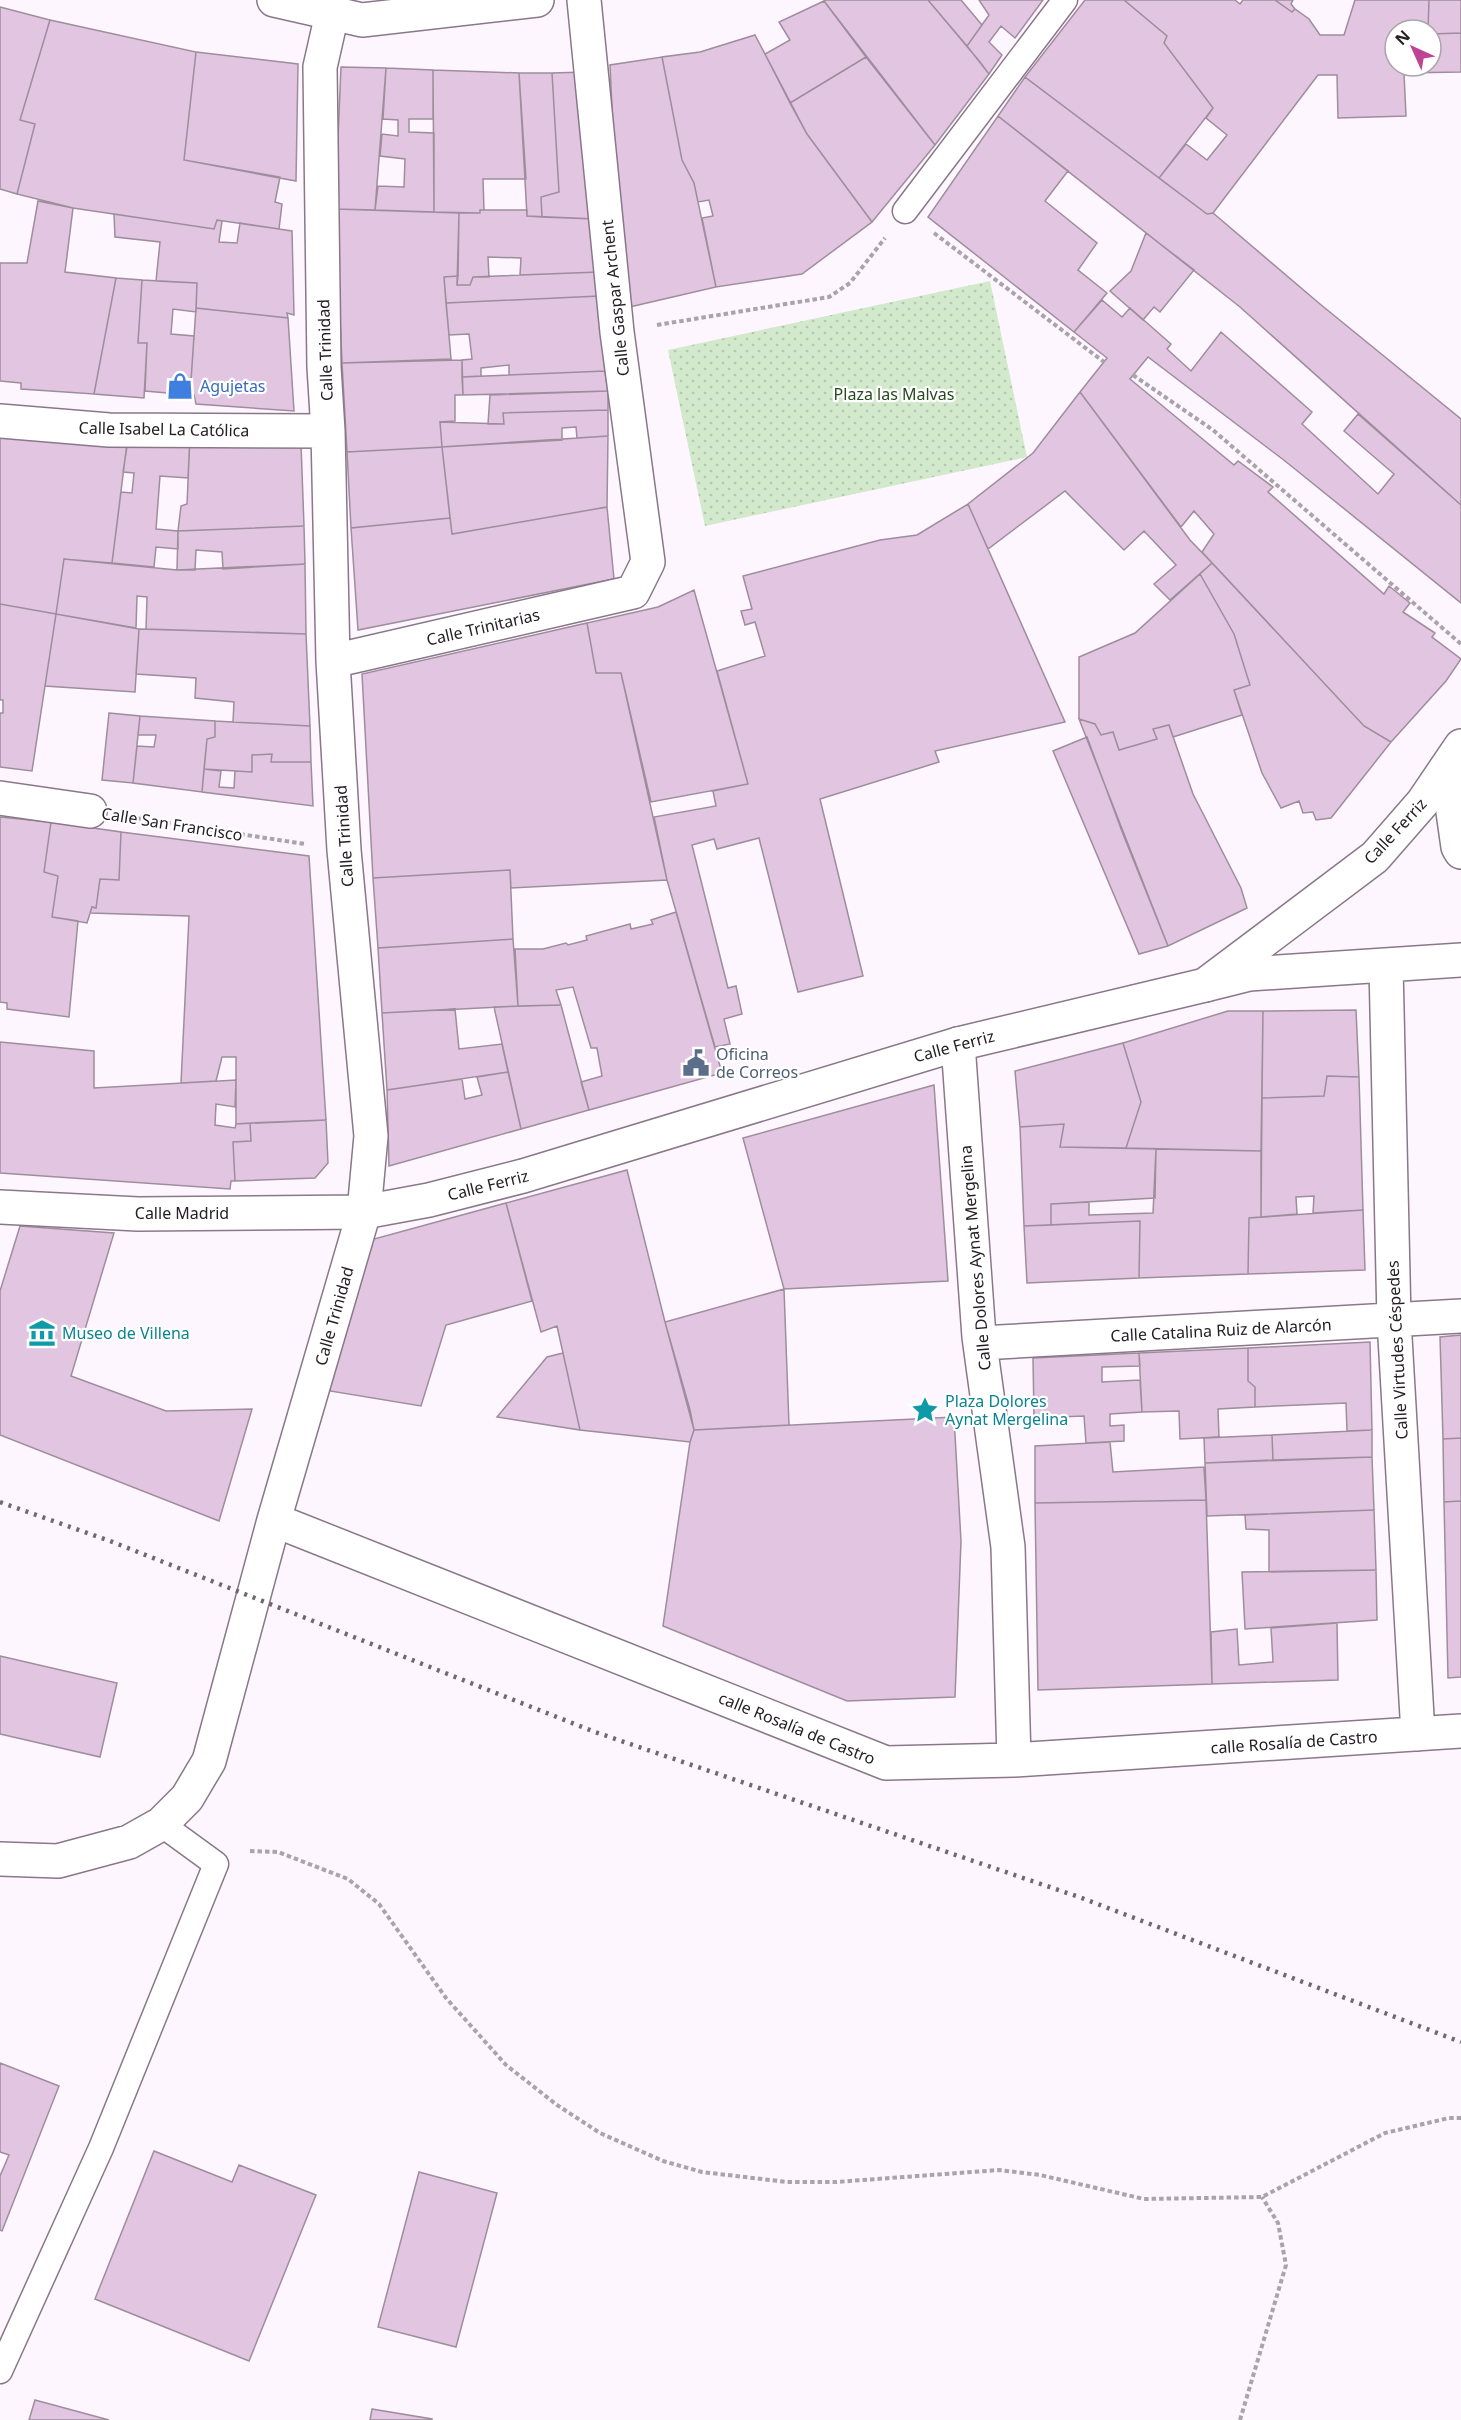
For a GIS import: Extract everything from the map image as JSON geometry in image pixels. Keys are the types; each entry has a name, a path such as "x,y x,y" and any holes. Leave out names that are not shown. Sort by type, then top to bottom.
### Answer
{"street":[{"path":"274,0 362,20 537,0"},
{"name":"Calle Gaspar Archent","path":"584,0 617,332 648,562 633,592"},
{"name":"Calle Trinidad","path":"0,1859 58,1861 129,1842 161,1824 187,1798 209,1761 240,1640 364,1212 371,1136 344,850 333,661 328,431 324,367 320,67 333,14"},
{"name":"Calle Isabel La Católica","path":"0,421 109,430 328,431"},
{"name":"Calle Trinitarias","path":"333,661 633,592"},
{"name":"Calle Ferriz","path":"364,1212 429,1200 523,1176 958,1044 1205,985 1375,857 1424,802 1461,746"},
{"path":"1461,782 1453,812 1461,852"},
{"name":"Calle San Francisco","path":"0,798 90,811"},
{"path":"1205,985 1250,974 1461,960"},
{"name":"Calle Virtudes Céspedes","path":"1386,966 1394,1320 1418,1734"},
{"name":"Calle Dolores Aynat Mergelina","path":"958,1044 981,1343 1008,1547 1014,1760"},
{"name":"Calle Madrid","path":"0,1207 138,1214 364,1212"},
{"name":"Calle Catalina Ruiz de Alarcón","path":"981,1343 1461,1316"},
{"name":"calle Rosalía de Castro","path":"274,1520 886,1763 1014,1760 1461,1731"}],"lane":[{"path":"905,211 1065,0"},
{"path":"0,2371 101,2148 216,1864 161,1824"}],"path":[{"path":"617,332 829,297 850,283 905,211 1104,362"},
{"path":"1133,375 1213,430 1461,644"},
{"name":"Calle San Francisco","path":"90,811 344,850"},
{"path":"216,1864 245,1851 278,1852 348,1879 379,1904 446,1998 506,2065 557,2105 600,2133 663,2161 702,2172 787,2182 836,2182 999,2170 1040,2175 1144,2199 1262,2197 1385,2133 1449,2118 1461,2118"},
{"path":"1240,2420 1286,2265 1278,2223 1262,2197"}],"green space":[{"name":"Plaza las Malvas","path":"990,281 1027,457 705,526 668,350"}],"building":[{"path":"928,0 980,62 989,74 935,145 824,1"},
{"path":"928,0 961,0 982,25 967,46"},
{"path":"979,0 1043,0 1015,38 1001,26 989,42 1002,55 989,74 967,46 989,15"},
{"path":"1085,0 1124,0 1167,36 1164,43 1213,108 1159,178 1025,77"},
{"path":"1124,0 1235,0 1240,4 1243,0 1275,0 1292,12 1295,9 1309,19 1320,35 1344,35 1355,0 1429,0 1428,18 1383,18 1383,78 1404,78 1406,116 1338,118 1337,75 1318,75 1213,213 1207,214 1159,178 1186,144 1207,160 1227,135 1206,118 1213,108 1164,43 1167,36"},
{"path":"1275,0 1293,0 1291,4 1295,9 1292,12"},
{"path":"1429,0 1461,0 1461,33 1443,34 1443,18 1428,18"},
{"path":"824,1 866,57 790,103 765,54 790,40 779,22"},
{"path":"0,7 50,20 20,120 35,124 17,194 0,189"},
{"path":"50,20 196,52 184,160 280,177 275,202 282,204 279,229 217,220 214,229 73,208 17,194 35,124 20,120"},
{"path":"1461,33 1461,72 1443,72 1443,34"},
{"path":"755,35 807,134 872,222 802,274 716,287 702,218 713,216 709,200 698,202 694,183 682,160 662,57 700,52"},
{"path":"196,52 298,64 296,181 184,160"},
{"path":"662,57 682,160 694,183 716,287 621,309 610,65"},
{"path":"866,57 935,145 872,222 807,134 790,103"},
{"path":"341,67 386,68 375,210 335,209"},
{"path":"386,68 433,70 433,119 409,119 409,132 434,133 434,212 375,210 378,186 404,187 405,159 380,156 382,134 398,136 398,120 383,119"},
{"path":"433,70 519,73 526,179 483,179 484,210 480,210 480,213 434,212"},
{"path":"585,72 595,219 542,217 541,197 559,192 552,73"},
{"path":"519,73 552,73 559,192 541,197 542,217 527,216"},
{"path":"1025,77 1207,214 1213,213 1461,419 1461,505 1240,307 998,116"},
{"path":"998,116 1068,171 1045,201 1097,243 1078,270 1107,293 1074,332 928,217"},
{"path":"38,201 73,208 65,272 116,278 94,394 21,389 21,383 0,381 0,263 27,263"},
{"path":"335,209 459,213 458,276 444,277 451,359 342,363"},
{"path":"480,210 527,210 527,216 595,219 599,272 520,275 521,258 488,257 489,277 473,277 470,285 457,285 459,213 480,213"},
{"path":"114,214 214,229 217,220 222,221 219,242 237,243 240,223 292,231 294,315 287,313 288,318 196,308 197,283 156,281 160,242 115,237"},
{"path":"1146,233 1194,270 1160,312 1154,307 1143,320 1110,291 1131,271"},
{"path":"599,272 599,296 446,303 444,277 458,276 457,285 470,285 473,277"},
{"path":"116,278 142,280 138,343 147,343 144,398 94,394"},
{"path":"142,280 197,283 196,312 173,309 171,334 194,336 190,395 145,391 147,343 138,343"},
{"path":"599,296 605,371 509,375 509,365 481,368 481,376 462,377 462,360 472,359 469,334 449,335 446,303"},
{"path":"1102,300 1122,317 1130,308 1171,344 1167,349 1191,371 1221,332 1312,412 1302,424 1378,494 1394,474 1344,431 1358,414 1461,505 1461,603 1285,461 1148,357 1130,379 1234,465 1238,461 1273,487 1268,492 1384,594 1389,586 1410,603 1403,612 1435,633 1432,637 1461,659 1446,681 1391,742 1364,726 1202,552 1214,534 1194,511 1181,527 1080,392 1107,358 1074,332"},
{"path":"196,308 288,318 294,411 196,404 194,395 190,395"},
{"path":"462,360 463,395 455,395 455,421 440,422 442,447 347,452 342,363"},
{"path":"605,371 608,391 463,395 462,377"},
{"path":"608,391 608,410 503,413 504,424 488,424 490,395"},
{"path":"1080,392 1190,540 1212,563 1170,600 1154,584 1176,565 1144,531 1124,550 1065,491 988,549 968,504 1033,453"},
{"path":"608,410 608,436 577,438 576,427 562,428 562,440 442,447 440,422 504,424 503,413"},
{"path":"129,434 190,437 188,478 160,476 156,529 178,531 178,549 156,547 154,567 112,563 121,492 132,493 134,473 123,472"},
{"path":"608,436 607,507 452,534 442,447"},
{"path":"0,437 127,443 112,563 64,559 56,614 0,604"},
{"path":"190,437 301,444 304,526 178,531 181,506 187,504"},
{"path":"442,447 450,518 351,528 347,452"},
{"path":"968,504 1065,722 935,751 939,762 820,799 863,976 798,992 759,838 717,849 714,839 692,845 728,988 736,986 742,1014 724,1019 730,1044 715,1047 667,880 654,817 716,806 713,791 748,784 717,671 765,656 755,622 745,625 741,611 752,609 743,576 880,540 917,535"},
{"path":"607,507 614,579 358,630 351,528 450,518 452,534"},
{"path":"304,526 305,564 223,569 222,552 196,550 195,570 177,570 178,531"},
{"path":"64,559 177,570 305,564 306,634 146,629 147,597 137,596 136,628 56,614"},
{"path":"1212,563 1364,726 1391,742 1331,818 1316,820 1313,812 1303,813 1299,801 1281,808 1262,773 1234,690 1250,685 1234,634 1200,574"},
{"path":"1200,574 1234,634 1250,685 1234,690 1242,715 1173,737 1169,725 1153,729 1157,739 1119,750 1113,732 1101,735 1095,724 1079,719 1079,657 1135,633"},
{"path":"694,590 748,784 651,802 621,673 596,673 587,623 658,607"},
{"path":"0,604 56,614 32,771 0,767 0,713 3,713 3,700 0,700"},
{"path":"56,614 139,629 135,692 45,686"},
{"path":"587,623 596,673 621,673 667,880 511,888 510,870 373,878 362,674"},
{"path":"139,629 306,634 310,726 233,722 234,702 195,698 196,678 136,674"},
{"path":"109,713 140,716 133,783 102,780"},
{"path":"140,716 215,721 215,737 207,739 202,792 133,783 137,746 154,747 156,735 138,735"},
{"path":"1079,719 1095,724 1101,735 1113,732 1119,750 1157,739 1153,729 1169,725 1193,794 1241,888 1247,908 1168,946"},
{"path":"215,721 310,726 311,762 271,762 272,754 252,755 252,772 204,769 207,739 215,737"},
{"path":"1087,737 1168,946 1139,954 1053,751"},
{"path":"272,754 271,762 311,762 313,806 202,792 204,769 221,771 219,787 234,788 235,771 252,772 252,755"},
{"path":"0,817 51,822 44,872 58,876 52,917 78,921 69,1017 7,1009 7,1003 0,1002"},
{"path":"51,822 121,832 119,880 100,879 96,908 92,907 87,923 52,917 58,876 44,872"},
{"path":"121,832 309,856 326,1120 236,1124 236,1057 222,1057 216,1081 181,1083 189,916 90,913 92,907 96,908 100,879 119,880"},
{"path":"510,870 513,939 378,948 373,878"},
{"path":"676,912 722,1073 589,1110 581,1082 602,1076 597,1048 591,1048 573,987 556,990 561,1005 518,1006 515,949 543,949 566,943 568,945 587,940 586,936 630,924 631,929 653,924 651,920"},
{"path":"513,939 518,1006 382,1013 378,948"},
{"path":"561,1005 589,1110 521,1129 494,1007"},
{"path":"455,1009 459,1049 502,1044 508,1072 387,1090 382,1013"},
{"path":"1356,1010 1359,1077 1327,1076 1324,1096 1262,1098 1263,1011"},
{"path":"1228,1011 1263,1011 1261,1151 1126,1148 1141,1102 1123,1043"},
{"path":"0,1042 94,1051 94,1088 236,1080 235,1107 216,1104 215,1125 235,1128 236,1124 250,1123 251,1141 233,1142 235,1181 231,1181 230,1189 0,1173"},
{"path":"1123,1043 1141,1102 1126,1148 1060,1147 1064,1124 1020,1127 1015,1071"},
{"path":"508,1072 521,1129 389,1166 387,1090 462,1079 465,1099 482,1095 477,1077"},
{"path":"1327,1076 1359,1077 1363,1210 1313,1213 1314,1196 1296,1197 1297,1214 1261,1217 1262,1098 1324,1096"},
{"path":"934,1085 948,1281 784,1289 743,1138"},
{"path":"326,1120 328,1163 315,1178 235,1181 233,1142 251,1141 250,1123"},
{"path":"1064,1124 1060,1147 1156,1149 1155,1198 1051,1204 1051,1225 1024,1226 1020,1127"},
{"path":"1156,1149 1261,1151 1261,1217 1249,1218 1248,1274 1139,1278 1140,1221 1051,1225 1051,1204 1089,1202 1089,1215 1153,1213"},
{"path":"627,1170 665,1322 690,1410 694,1430 690,1442 580,1430 557,1326 541,1332 506,1203"},
{"path":"506,1203 532,1301 446,1325 421,1406 324,1390 363,1242"},
{"path":"1363,1210 1365,1270 1248,1274 1249,1218"},
{"path":"1140,1221 1139,1278 1027,1283 1024,1226"},
{"name":"Museo de Villena","path":"20,1226 114,1233 71,1376 166,1411 252,1409 219,1521 0,1435 0,1291"},
{"path":"784,1289 789,1425 694,1430 665,1322"},
{"path":"1461,1335 1461,1438 1443,1439 1440,1337"},
{"path":"1370,1342 1372,1430 1347,1431 1346,1403 1255,1407 1255,1387 1248,1381 1248,1348"},
{"path":"1248,1348 1248,1381 1255,1387 1255,1407 1218,1409 1219,1437 1180,1439 1179,1411 1142,1412 1139,1353"},
{"path":"563,1353 580,1430 497,1417 547,1357"},
{"path":"1139,1353 1140,1366 1102,1367 1102,1382 1140,1380 1142,1412 1110,1414 1110,1426 1124,1425 1124,1441 1086,1443 1084,1416 1034,1418 1033,1358"},
{"path":"954,1417 961,1541 955,1697 847,1701 663,1626 690,1442 694,1430"},
{"path":"1372,1430 1372,1457 1273,1460 1272,1435"},
{"path":"1272,1435 1273,1460 1205,1463 1204,1438"},
{"path":"1461,1438 1461,1501 1444,1502 1443,1439"},
{"path":"1110,1442 1113,1472 1204,1467 1206,1500 1035,1503 1035,1446"},
{"path":"1372,1457 1374,1510 1207,1516 1205,1463"},
{"path":"1206,1500 1212,1684 1038,1690 1035,1503"},
{"path":"1461,1501 1461,1677 1448,1678 1444,1502"},
{"path":"1374,1510 1376,1570 1269,1572 1269,1530 1246,1529 1245,1515"},
{"path":"1376,1570 1377,1620 1245,1629 1242,1572"},
{"path":"1337,1623 1338,1680 1212,1684 1211,1632 1237,1629 1239,1665 1273,1662 1271,1628"},
{"path":"0,1656 117,1683 100,1757 0,1734"},
{"path":"0,2063 59,2086 2,2231 0,2230 0,2176 9,2155 0,2152"},
{"path":"154,2151 232,2182 239,2165 316,2195 249,2361 95,2299"},
{"path":"419,2172 497,2193 456,2347 378,2327"},
{"path":"35,2400 109,2420 29,2420"},
{"path":"372,2409 432,2419 432,2420 370,2420"}],"railway":[{"path":"0,1502 110,1541 595,1732 1079,1897 1461,2042"}],"place":[{"name":"Agujetas","path":"180,386"},
{"name":"Oficina de Correos","path":"696,1063"},
{"name":"Museo de Villena","path":"42,1333"},
{"name":"Plaza Dolores Aynat Mergelina","path":"925,1410"}]}
